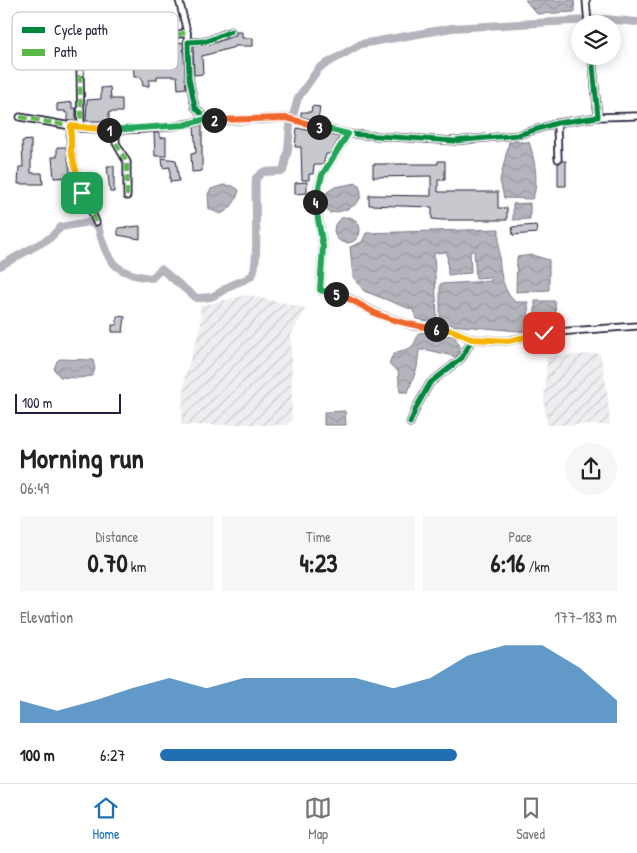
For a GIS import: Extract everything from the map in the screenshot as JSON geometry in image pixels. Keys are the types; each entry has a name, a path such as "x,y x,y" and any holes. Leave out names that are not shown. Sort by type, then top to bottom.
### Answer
{"street":[{"path":"179,0 187,32 189,78 195,107 206,119"},
{"path":"586,0 588,15"},
{"path":"188,42 207,41 231,31"},
{"path":"178,34 187,32"},
{"path":"593,65 598,117"},
{"path":"80,70 80,128"},
{"path":"20,117 80,128 116,131 184,125 206,119 216,121 287,118 348,134 454,140 518,135 557,123 598,117 637,116"},
{"path":"557,123 558,159"},
{"path":"71,126 71,151 82,193 96,222"},
{"path":"116,131 116,143 127,162 127,196"},
{"path":"348,134 322,175 315,197 315,212 323,247 320,290 345,296 378,314 414,326 451,330 472,339 508,341 544,333 637,326"},
{"path":"410,423 430,383 462,358 472,339"}],"shaded area":[{"path":"247,295 306,308 291,335 292,420 286,425 181,425 185,376 201,326 200,306"},
{"path":"600,353 607,390 610,425 547,425 544,402 547,357"}],"water":[{"path":"525,0 574,0 575,12 537,14"},
{"path":"509,142 529,142 533,155 536,179 532,199 504,198 500,180"},
{"path":"357,183 361,196 359,201 342,211 329,213 325,205 327,192 335,187"},
{"path":"223,185 233,186 239,190 237,198 232,205 220,214 209,209 208,194 211,189"},
{"path":"530,203 530,219 513,220 513,204"},
{"path":"347,217 356,221 360,230 356,239 347,243 338,239 334,230 338,221"},
{"path":"499,229 499,258 502,278 509,295 515,302 528,302 529,332 440,324 440,284 491,281 491,277 476,278 474,251 470,251 471,273 448,275 447,252 434,253 437,319 431,321 416,319 413,310 364,291 353,277 350,247 362,242 366,233"},
{"path":"532,255 549,260 549,290 516,292 517,257"},
{"path":"535,301 555,301 556,322 535,323"},
{"path":"423,332 454,336 460,346 457,357 428,350 419,350 417,368 408,392 400,392 398,371 389,364 396,353 412,347 418,334"},
{"path":"60,359 93,360 95,369 92,376 79,378 60,377 54,369 57,361"},
{"path":"345,411 346,425 324,425 324,412"}],"building":[{"path":"236,32 242,32 242,38 253,38 253,46 235,46 202,56 203,74 194,75 193,46 209,45 236,35"},
{"path":"183,42 186,88 178,89 177,76 157,76 157,80 149,80 149,86 143,86 141,77 134,77 134,70 178,70 178,43"},
{"path":"110,87 111,99 122,99 122,112 109,112 109,121 86,121 87,100 101,99 101,88"},
{"path":"72,102 72,108 76,108 76,121 68,121 68,113 57,111 57,104"},
{"path":"312,106 320,107 318,121 301,117 301,112 311,112"},
{"path":"202,125 202,171 192,172 191,154 196,153 194,127"},
{"path":"297,128 340,137 330,154 326,154 323,165 314,165 313,174 309,174 309,180 302,180 301,147 295,147"},
{"path":"154,133 160,133 160,138 166,137 166,156 155,156"},
{"path":"31,140 31,173 42,173 43,184 18,184 19,167 23,167 22,141"},
{"path":"57,147 66,147 71,177 54,178 52,157 57,157"},
{"path":"162,158 176,160 179,181 170,182 170,167 163,168"},
{"path":"438,161 445,161 445,180 438,180 438,192 498,192 498,208 507,208 507,220 432,219 432,207 369,205 369,195 431,196 431,176 373,177 373,164 438,164"},
{"path":"566,161 566,186 558,186 558,164"},
{"path":"107,166 114,166 114,192 110,192"},
{"path":"307,182 307,193 295,194 295,183"},
{"path":"536,225 537,233 513,235 512,227"},
{"path":"140,226 140,239 118,235 118,228"},
{"path":"117,316 125,317 123,332 112,332 112,325 117,325"}],"waterway":[{"path":"0,266 50,238 61,227 88,222 98,226 109,257 121,269 139,276 152,278 161,269 196,298 214,296 252,275 256,258 256,178 263,172 283,171 288,150 290,126 298,98 319,68 361,44 452,28 605,19 637,22"}],"marked path":[{"path":"178,34 187,32"},
{"path":"80,70 81,128 71,126 71,150 81,187 96,222"},
{"path":"20,117 71,126"},
{"path":"81,128 112,130 160,128 206,119"},
{"path":"116,131 116,143 127,162 127,196"}],"cycle path":[{"path":"231,31 207,41 188,42 189,78 195,107 206,119 216,121 287,118 348,134 454,141 518,135 557,123 598,117 593,65"},
{"path":"348,134 322,175 315,197 323,247 320,290 345,296 378,314 414,326 451,330 472,339 462,358 430,383 410,423"}],"route":[{"path":"82,193 71,151 71,126 116,131 184,125 206,119 234,121 249,118 287,118 348,134 322,175 315,197 315,212 323,247 320,290 345,296 378,314 414,326 451,330 472,339 508,341 544,333"}]}
